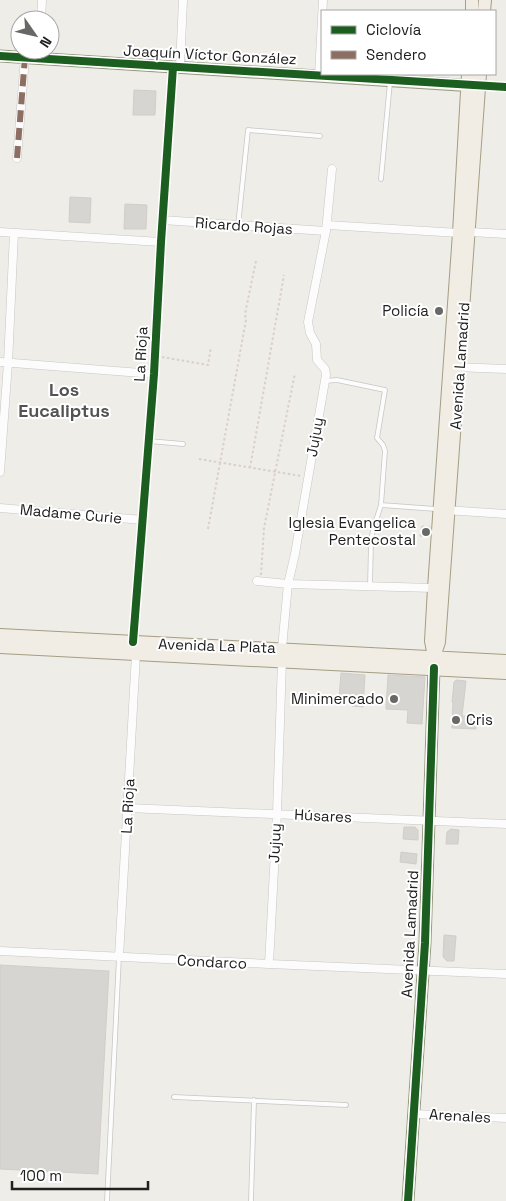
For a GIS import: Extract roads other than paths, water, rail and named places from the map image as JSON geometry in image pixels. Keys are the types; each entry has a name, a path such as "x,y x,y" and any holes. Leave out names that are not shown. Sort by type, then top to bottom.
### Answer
{"main road":[{"name":"Avenida Lamadrid","path":"434,662 440,642 444,509 465,232 473,80"},
{"name":"Avenida Lamadrid","path":"434,662 431,641 434,588 444,509"},
{"name":"Avenida La Plata","path":"0,635 135,648"},
{"name":"Avenida La Plata","path":"0,647 135,648 434,662"},
{"path":"434,662 506,661"},
{"path":"434,662 506,673"}],"street":[{"name":"La Rioja","path":"119,958 135,648 154,374 162,220 183,0"},
{"path":"319,75 321,38"},
{"name":"Joaquín Víctor González","path":"60,56 176,67 386,78 473,80"},
{"path":"17,158 24,60"},
{"path":"473,80 506,88"},
{"path":"325,381 325,369 317,360 316,344 310,333 308,322 326,228 332,169"},
{"name":"Ricardo Rojas","path":"162,220 238,226 506,234"},
{"path":"0,232 161,242"},
{"path":"0,472 4,362 14,233"},
{"path":"4,362 154,374"},
{"path":"455,367 506,369"},
{"name":"Jujuy","path":"269,964 277,813 282,655 288,584 296,554 325,381"},
{"name":"Madame Curie","path":"0,508 143,520"},
{"path":"444,509 506,514"},
{"path":"259,582 434,588"},
{"name":"Avenida Lamadrid","path":"408,1201 423,971 434,662"},
{"name":"Húsares","path":"128,808 506,824"},
{"name":"Condarco","path":"0,951 119,958 506,974"},
{"name":"Arenales","path":"413,1114 506,1118"}],"lane":[{"path":"381,179 386,78"},
{"path":"238,226 248,130 320,136"},
{"path":"325,381 337,380 385,390 377,438 385,451 381,505 371,541 370,587"},
{"path":"149,441 183,444"},
{"path":"381,505 444,509"},
{"path":"107,1201 119,958"},
{"path":"174,1096 346,1105"},
{"path":"251,1201 254,1100"}],"place":[{"name":"Policía","path":"439,311"},
{"name":"Iglesia Evangelica Pentecostal","path":"426,532"},
{"name":"Minimercado","path":"394,699"},
{"name":"Cris","path":"456,720"}],"district":[{"name":"Los Eucaliptus","path":"64,400"}]}
